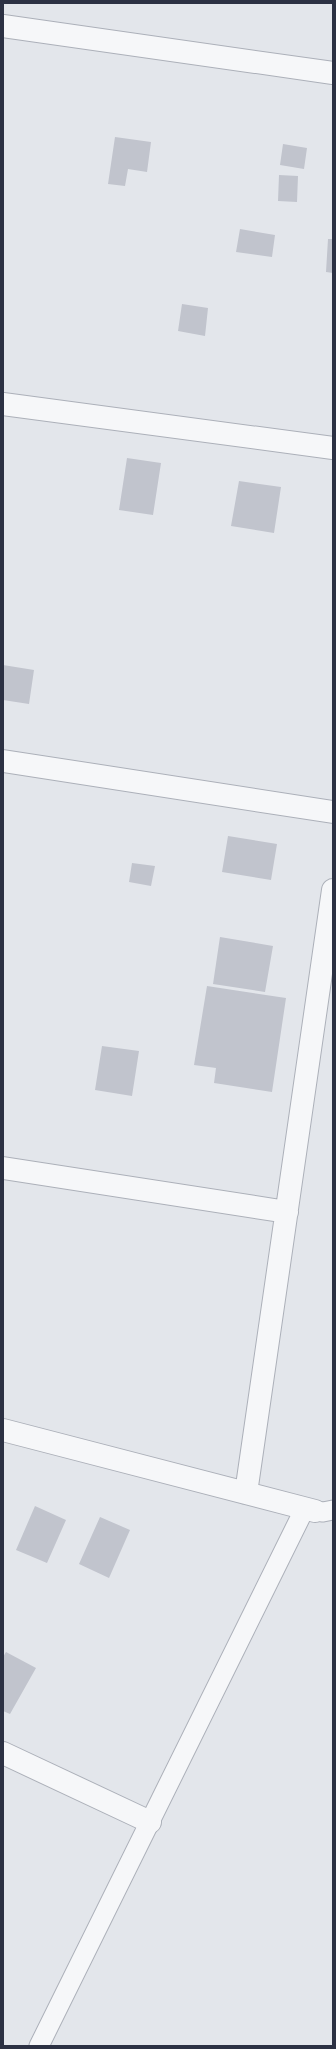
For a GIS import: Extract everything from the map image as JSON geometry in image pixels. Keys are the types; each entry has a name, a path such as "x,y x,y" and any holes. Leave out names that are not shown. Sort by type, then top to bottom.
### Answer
{"street":[{"path":"3,26 333,73"},
{"path":"3,404 333,448"},
{"path":"3,761 333,812"},
{"path":"246,1493 333,890"},
{"path":"3,1168 287,1212"},
{"path":"3,1430 246,1493 318,1510"},
{"path":"3,1753 150,1822"}],"lane":[{"path":"39,2046 150,1822 318,1510"}],"building":[{"path":"115,137 151,142 147,172 128,169 125,186 108,184"},
{"path":"283,144 307,148 304,169 280,165"},
{"path":"279,175 298,176 297,202 278,201"},
{"path":"240,229 275,235 272,257 236,252"},
{"path":"328,239 333,239 333,273 326,272"},
{"path":"182,304 208,308 205,336 178,331"},
{"path":"127,458 161,463 153,515 119,510"},
{"path":"239,481 281,487 274,533 231,526"},
{"path":"3,665 34,670 29,704 3,700"},
{"path":"228,836 277,844 271,880 222,872"},
{"path":"132,863 155,866 151,886 129,882"},
{"path":"220,937 273,946 265,992 213,984"},
{"path":"207,986 286,998 272,1092 214,1083 216,1068 194,1065"},
{"path":"102,1046 139,1051 132,1096 95,1090"},
{"path":"35,1506 66,1520 47,1563 16,1550"},
{"path":"100,1517 130,1530 109,1578 79,1564"},
{"path":"6,1652 36,1668 10,1714 3,1711 3,1657"}]}
